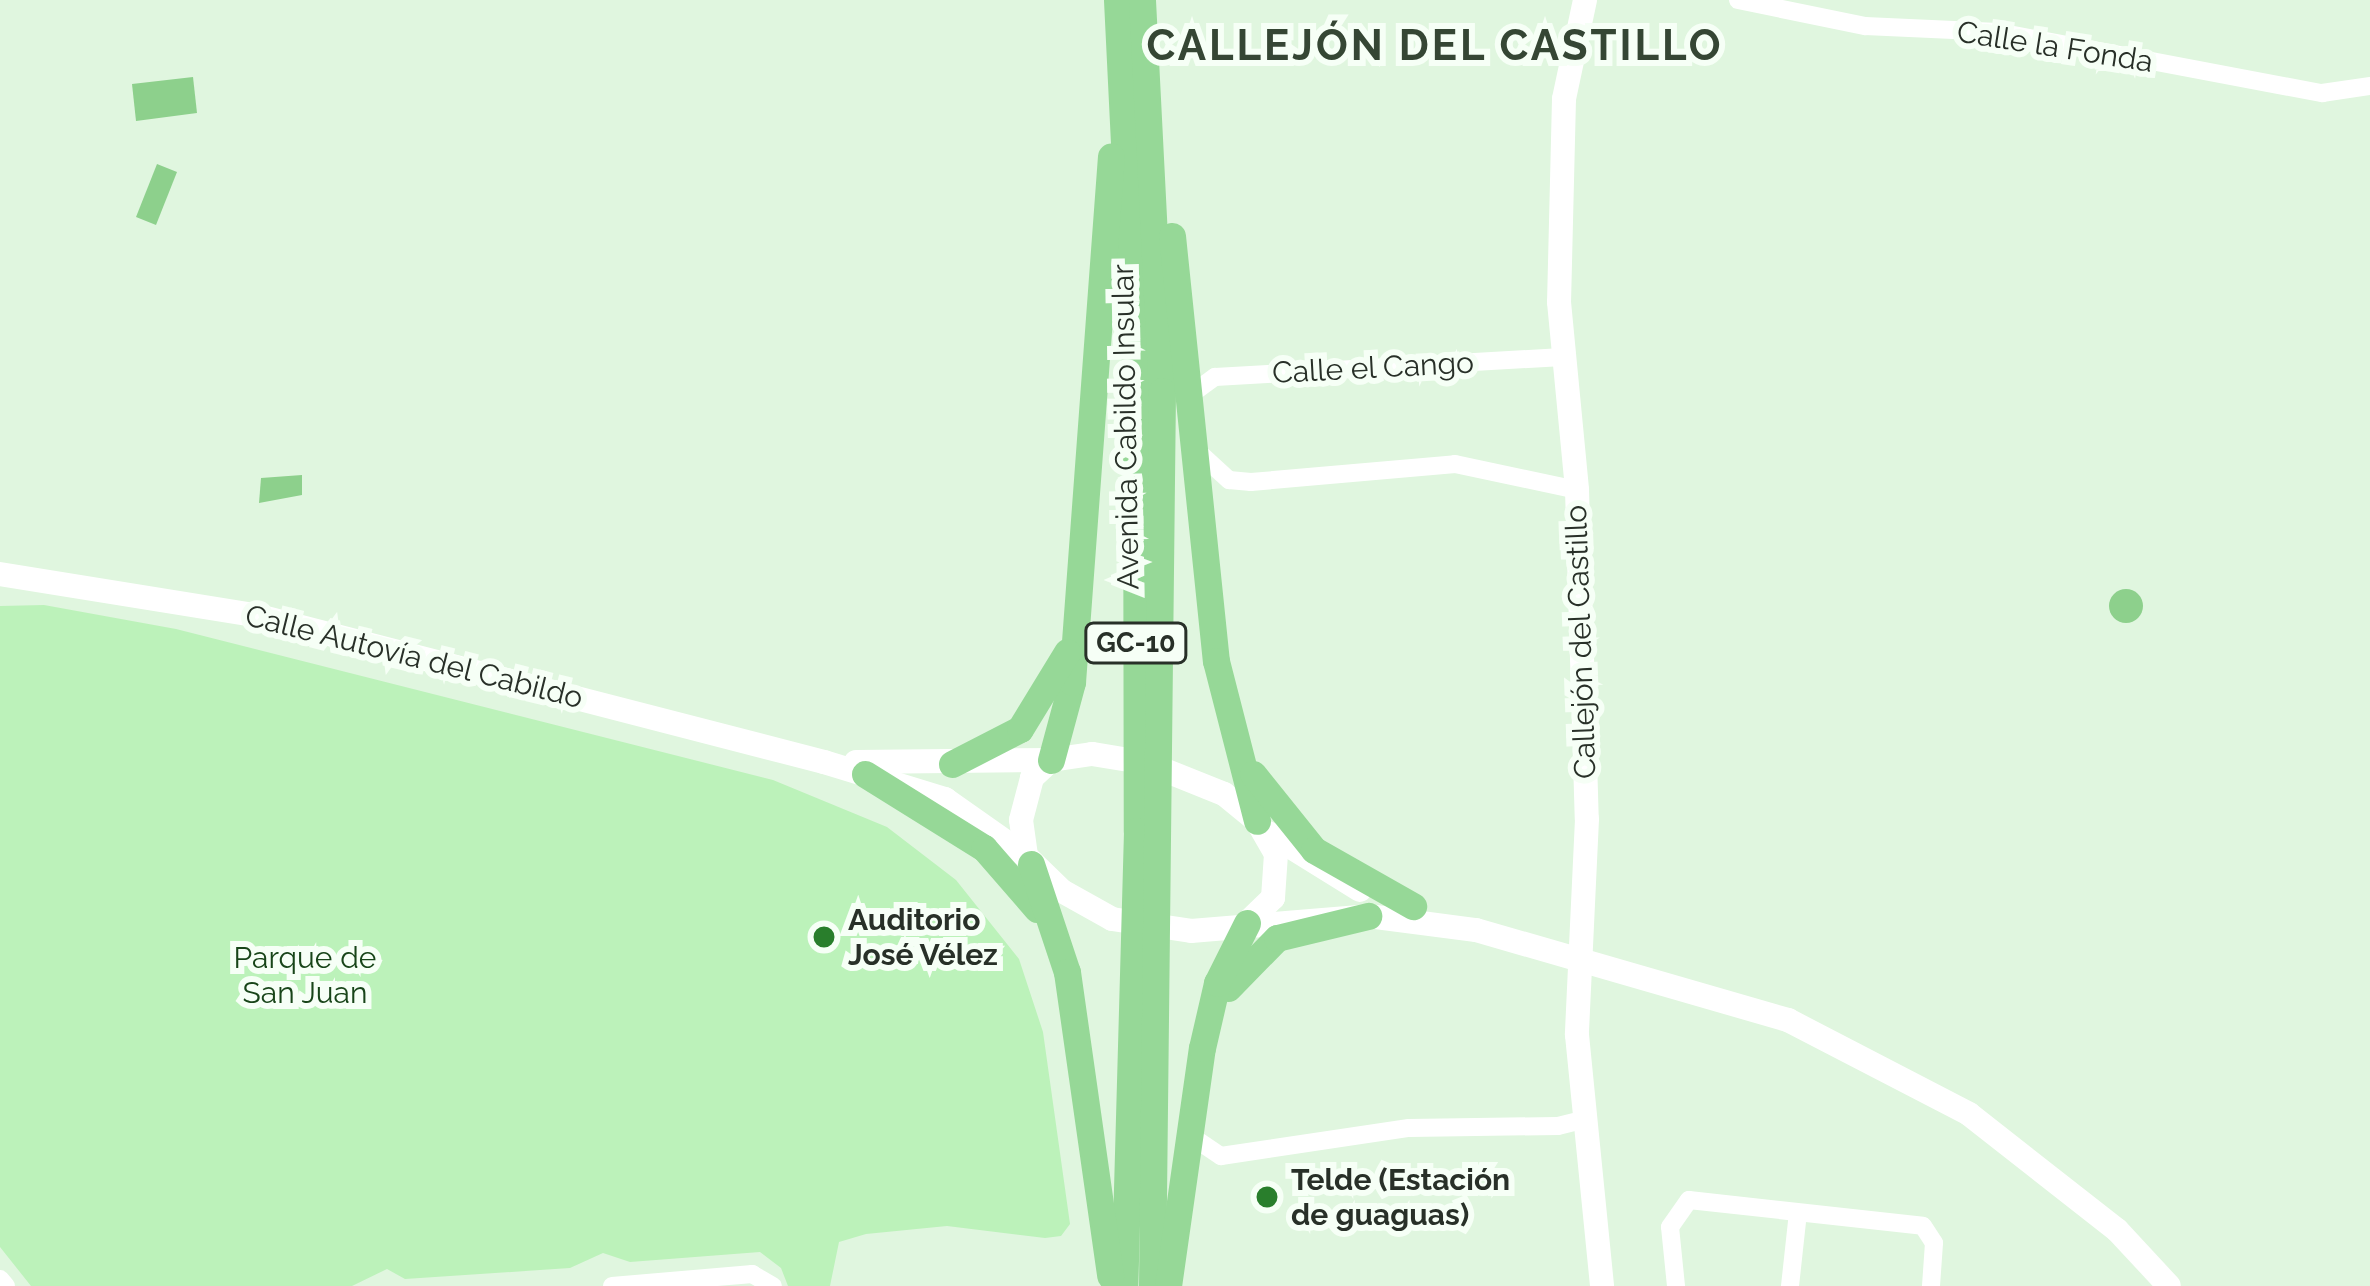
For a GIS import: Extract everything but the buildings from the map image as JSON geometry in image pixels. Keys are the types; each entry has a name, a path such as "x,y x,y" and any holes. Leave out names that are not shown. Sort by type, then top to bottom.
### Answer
{"main road":[{"name":"Avenida Cabildo Insular","path":"1117,0 1136,458 1137,831 1124,1286"},
{"name":"Avenida Cabildo Insular","path":"1142,0 1162,391 1152,1286"},
{"name":"Callejón del Castillo","path":"1585,0 1564,99 1562,357 1577,490 1586,819 1577,1035 1602,1286"},
{"path":"1111,1286 1061,948 1029,860 1024,798 1052,760 1072,682 1120,44"},
{"path":"1148,65 1228,730 1279,879 1273,898 1247,923 1208,1023 1168,1286"},
{"name":"Calle Autovía del Cabildo","path":"0,574 259,616 824,762 945,799 1029,860"},
{"path":"952,764 1020,728 1044,701 1072,643"},
{"path":"1228,730 1264,794 1314,850 1413,906"},
{"path":"1052,760 1114,756 1177,772 1260,825 1308,864 1476,930"},
{"name":"Calle Autovía del Cabildo","path":"824,762 1052,760"},
{"path":"865,775 984,848 1022,885 1061,948"},
{"path":"1029,860 1112,919 1191,931 1368,916 1476,930 1618,966 1789,1020 1931,1092 2022,1151 2117,1230 2168,1286"},
{"path":"1208,1023 1236,973 1277,938 1368,916"}],"street":[{"name":"Calle la Fonda","path":"1738,0 1865,26 1998,32 2322,93 2370,86"},
{"name":"Calle el Cango","path":"1190,395 1215,377 1562,357"},
{"path":"1194,447 1229,480 1455,464 1577,490"},
{"path":"1191,1136 1221,1156 1409,1129 1558,1126 1586,1119"},
{"path":"1676,1286 1670,1227 1690,1200 1923,1226 1934,1243 1930,1286"},
{"path":"1790,1286 1798,1212"},
{"path":"0,1279 6,1286"},
{"path":"612,1286 770,1281"}],"green space":[{"name":"Parque de San Juan","path":"44,605 176,629 773,780 887,827 956,880 1019,959 1043,1032 1070,1224 1061,1236 1045,1238 947,1226 866,1234 839,1242 830,1286 788,1286 781,1268 760,1252 630,1262 603,1253 570,1268 405,1279 387,1269 352,1286 31,1286 0,1247 0,606"}],"shaded area":[{"path":"193,77 197,113 136,121 132,84"},
{"path":"157,164 177,172 156,225 136,217"},
{"path":"302,475 302,495 259,503 261,478"},
{"path":"2126,589 2138,594 2143,606 2138,618 2126,623 2114,618 2109,606 2114,594"}],"place":[{"name":"Auditorio José Vélez","path":"824,937"},
{"name":"Telde (Estación de guaguas)","path":"1267,1197"}],"district":[{"name":"CALLEJÓN DEL CASTILLO","path":"1435,46"}]}
